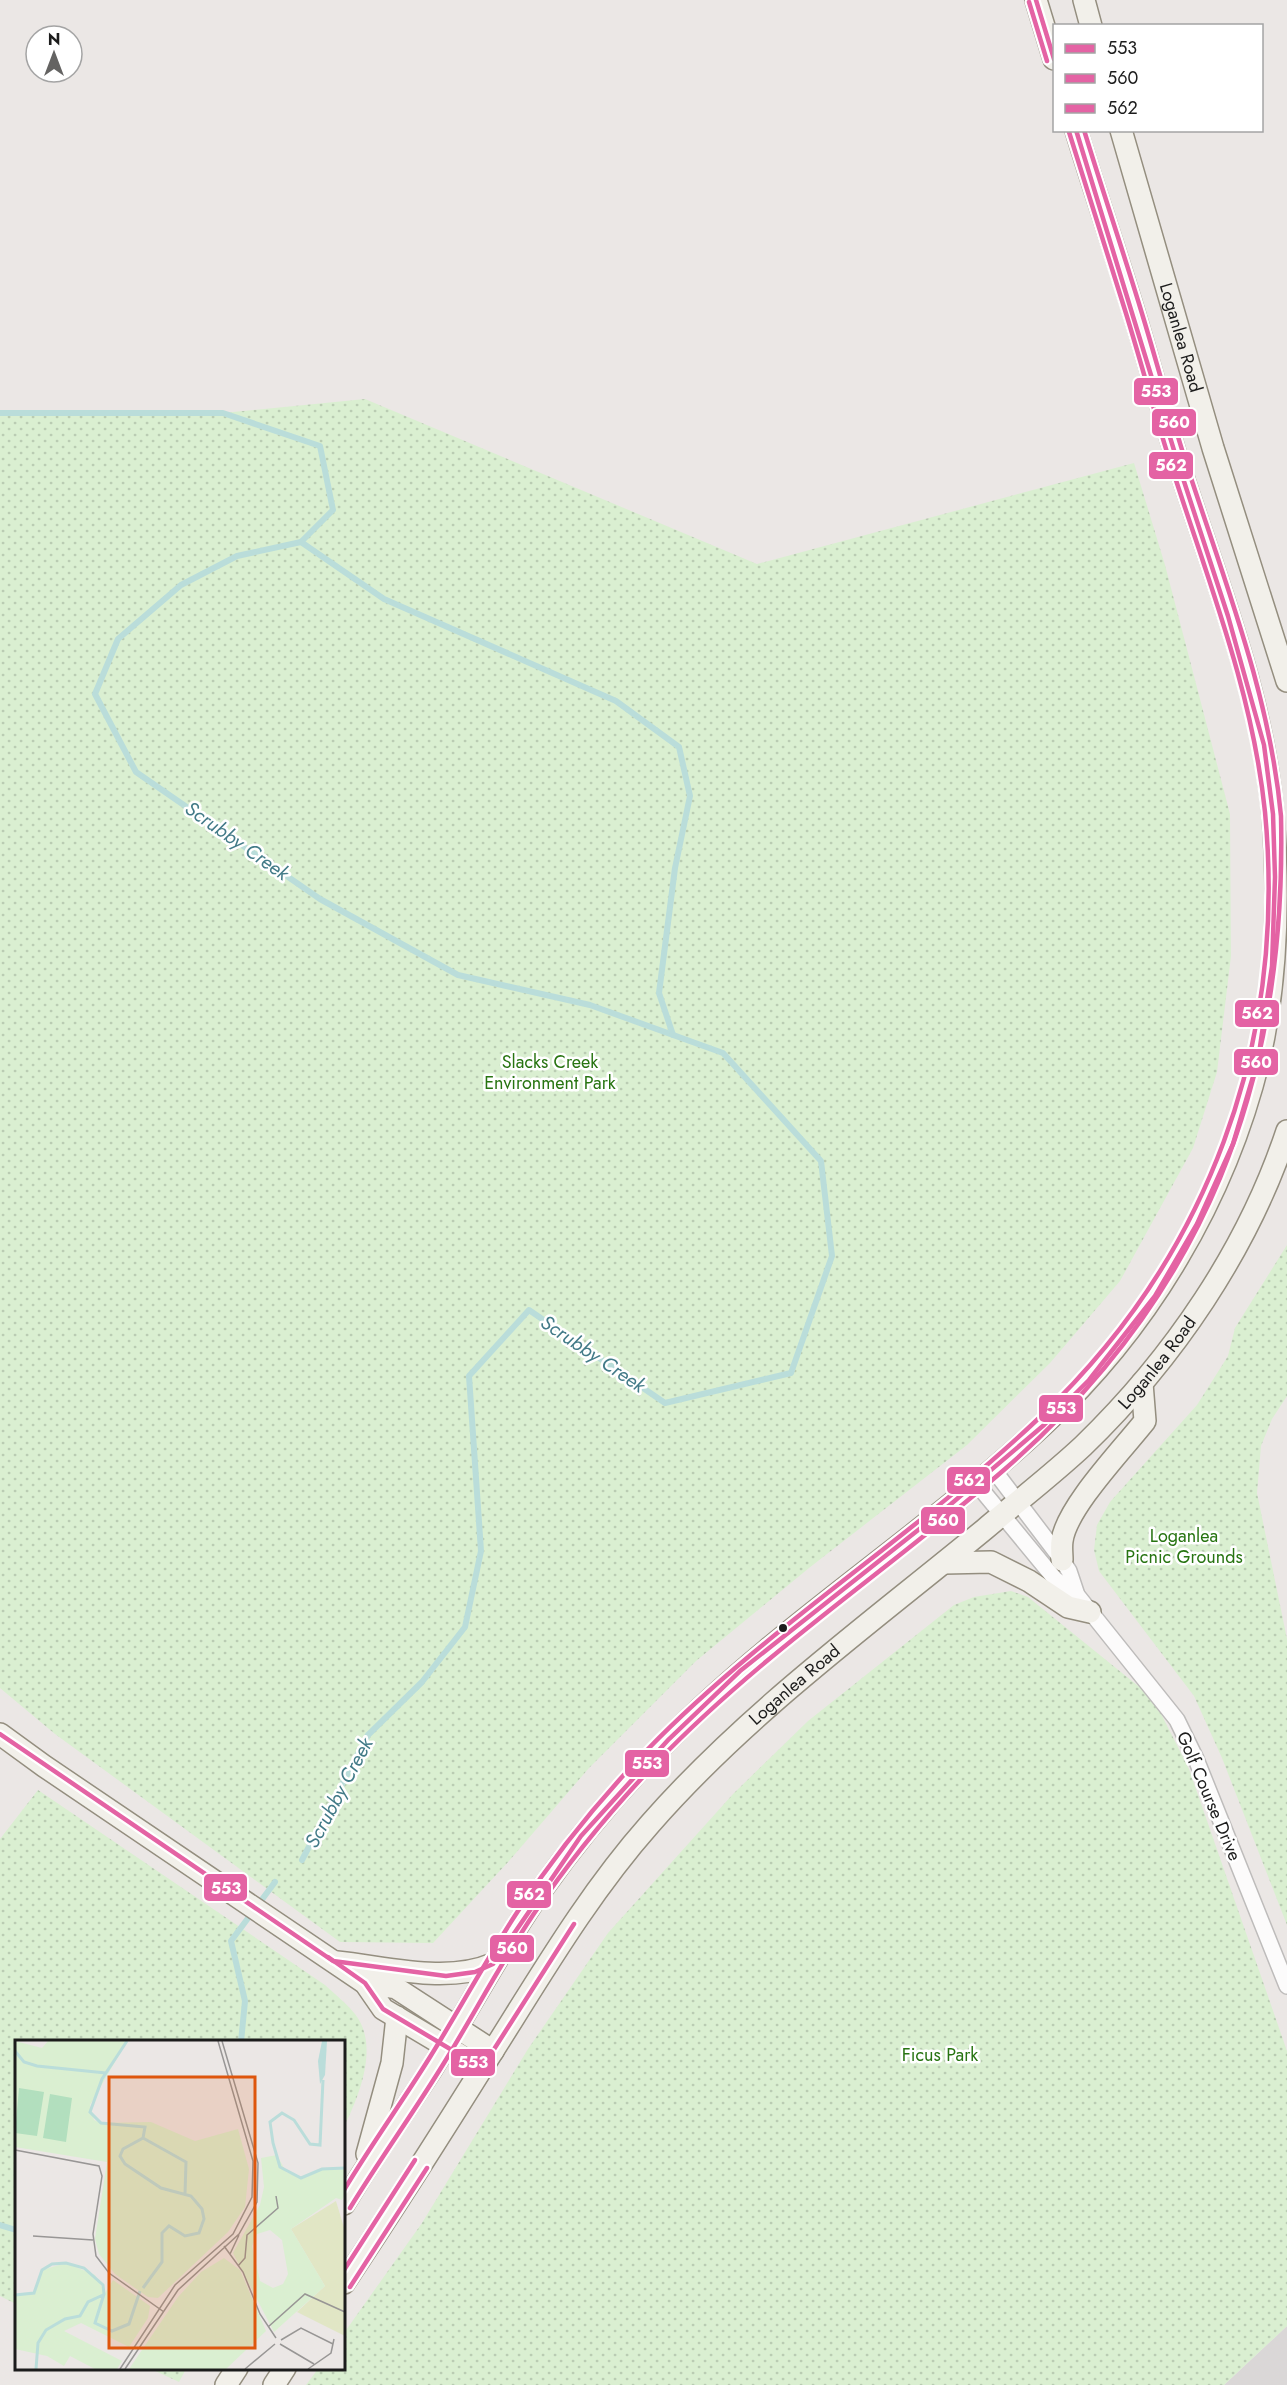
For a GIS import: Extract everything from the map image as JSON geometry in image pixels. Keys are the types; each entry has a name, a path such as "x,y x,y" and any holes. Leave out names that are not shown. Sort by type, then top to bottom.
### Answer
{"main road":[{"path":"1036,0 1053,56"},
{"path":"1084,0 1090,24"},
{"name":"Loganlea Road","path":"345,2202 493,1964 538,1895 581,1836 669,1739 740,1671 976,1483 1044,1425 1103,1362 1155,1296 1197,1224 1233,1144 1258,1060 1272,966 1275,878 1273,814 1264,745 1228,616 1177,460 1077,132"},
{"name":"Loganlea Road","path":"1122,132 1213,448 1287,681"},
{"name":"Loganlea Road","path":"345,2281 568,1932 608,1874 650,1824 709,1762 765,1710 1081,1448 1142,1383 1192,1318 1240,1238 1263,1194 1287,1131"},
{"path":"1062,1560 1062,1540 1068,1522 1088,1491 1144,1421 1142,1383"},
{"path":"944,1563 991,1562 1029,1581 1068,1607 1084,1604"},
{"path":"0,1734 365,1983 383,2009 444,2046 488,2060"},
{"path":"333,1961 446,1976 475,1972 493,1964"},
{"path":"365,1983 396,1988 456,2026 488,2060"},
{"path":"360,2177 390,2073 397,2017"},
{"path":"226,2385 236,2370"},
{"path":"274,2385 284,2370"}],"street":[{"name":"Golf Course Drive","path":"993,1469 1010,1508 1054,1579 1084,1604 1138,1667 1178,1720 1196,1759 1287,1986"},
{"name":"Golf Course Drive","path":"976,1483 1010,1508 1062,1560 1084,1604"}],"shaded area":[{"path":"1287,2326 1287,2385 1224,2385"}],"green space":[{"name":"Slacks Creek Environment Park","path":"365,399 757,564 1134,463 1165,565 1230,814 1231,956 1217,1072 1193,1148 1120,1281 1050,1363 967,1445 809,1568 696,1661 589,1768 509,1861 433,1943 340,1942 55,1734 0,1688 0,413 223,413"},
{"name":"Loganlea Picnic Grounds","path":"1287,1245 1287,1396 1272,1419 1261,1446 1257,1493 1287,1639 1287,1925 1222,1758 1194,1696 1099,1571 1094,1550 1097,1525 1110,1502 1197,1405 1228,1356 1235,1328"},
{"name":"Ficus Park","path":"1011,1591 1028,1597 1153,1698 1189,1769 1287,2051 1287,2326 1224,2385 306,2385 317,2370 345,2370 345,2332 422,2223 528,2049 608,1933 733,1794 808,1721 954,1605 974,1597"},
{"path":"38,1790 325,1985 355,2014 366,2041 361,2086 345,2125 345,2040 15,2040 15,2304 0,2296 0,1839"},
{"path":"153,2370 185,2370 179,2382"}],"waterway":[{"name":"Scrubby Creek","path":"0,413 223,413 320,446 333,510 301,542 237,556 181,585 118,639 95,694 136,772 320,899 458,975 590,1005 723,1053 821,1161 832,1256 791,1373 665,1403 529,1310 469,1376 481,1551 465,1627 422,1682 368,1735 302,1860"},
{"name":"Scrubby Creek","path":"301,542 384,599 616,701 679,747 690,796 675,868 659,993 673,1035"},
{"name":"Scrubby Creek","path":"241,2040 245,2001 231,1941 275,1882"},
{"name":"Scrubby Creek","path":"0,2225 15,2230"}],"transit line":[{"name":"553","path":"1036,0 1053,56"},
{"name":"560","path":"1029,2 1047,61"},
{"name":"562","path":"345,2188 430,2057 518,1911 563,1847 596,1807 648,1749 694,1704 792,1621 992,1461 1039,1418 1098,1356 1149,1288 1191,1217 1224,1142 1248,1064 1263,982 1269,898 1265,812 1259,768 1251,725 1228,639 1166,450 1069,132"},
{"name":"553","path":"0,1734 333,1961 446,1976 475,1972 493,1964 581,1836 669,1739 740,1671 951,1504 1044,1425 1089,1380 1155,1296 1197,1224 1233,1144 1258,1060 1272,966 1275,877 1273,814 1264,745 1228,616 1177,460 1077,132"},
{"name":"560","path":"350,2208 433,2081 533,1915 607,1817 657,1762 740,1684 1005,1469 1075,1402 1133,1331 1182,1256 1220,1177 1249,1094 1269,1006 1279,914 1281,816 1267,728 1245,642 1182,451 1140,307 1085,132"},
{"name":"553","path":"328,1957 365,1983 383,2009 482,2068 574,1924"},
{"name":"562","path":"345,2268 415,2160"},
{"name":"560","path":"350,2287 427,2168"}]}
